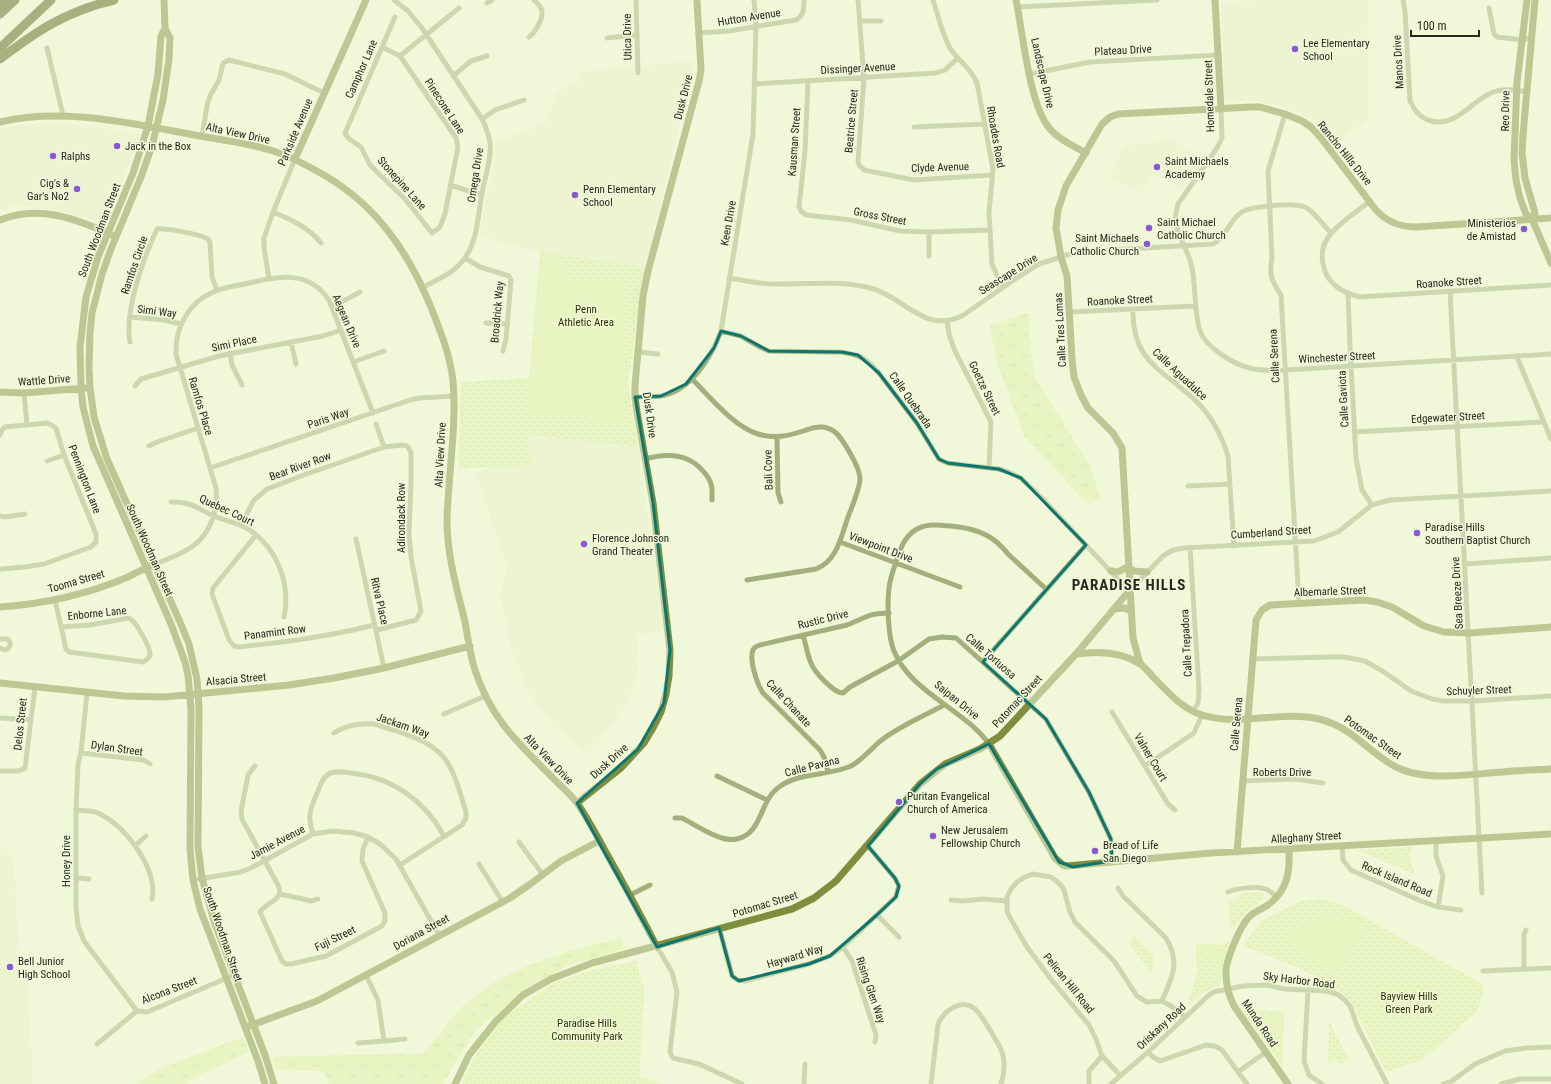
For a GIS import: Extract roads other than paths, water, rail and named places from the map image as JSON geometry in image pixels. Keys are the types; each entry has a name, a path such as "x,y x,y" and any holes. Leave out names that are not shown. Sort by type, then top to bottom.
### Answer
{"highway":[{"path":"0,5 5,0"},
{"path":"0,14 15,0"},
{"path":"0,48 51,0"},
{"path":"0,59 31,36 67,15 114,0"}],"street":[{"name":"South Woodman Street","path":"164,0 165,28 170,38 169,59 163,100 157,128 141,177 102,274 92,313 89,352 90,387 96,426 107,459 188,644 197,679 198,693 198,847 202,878 211,912 252,1024 270,1068 274,1084"},
{"name":"Parkside Avenue","path":"269,278 264,243 266,232 295,159 366,0"},
{"name":"Omega Drive","path":"394,0 401,2 426,36 482,119 490,142 489,159 475,234 470,248 465,258 448,275 423,287"},
{"path":"529,37 534,34 542,15 540,7 534,0"},
{"name":"Utica Drive","path":"636,0 638,73"},
{"name":"Dusk Drive","path":"577,803 621,768 638,749 657,720 664,703 668,685 670,650 653,503 635,397 635,385 643,296 648,271 701,70 697,0"},
{"name":"Keen Drive","path":"635,397 661,396 675,391 692,378 714,348 721,331 753,134 756,26 754,0"},
{"name":"Hutton Avenue","path":"698,33 730,31 796,20 802,17 804,0"},
{"name":"Beatrice Street","path":"858,0 864,78 858,161 859,166 864,170"},
{"name":"Rhoades Road","path":"933,0 945,38 958,58 973,74 977,83 991,157 992,175 989,230 992,264 1000,282 1004,286"},
{"path":"1017,4 1157,0"},
{"name":"Homedale Street","path":"1185,246 1176,225 1175,211 1178,204 1217,148 1222,138 1219,55 1215,0"},
{"name":"Manos Drive","path":"1403,0 1405,11 1410,101 1414,110 1423,118 1436,122 1448,121 1494,92 1517,90"},
{"name":"Reo Drive","path":"1527,0 1517,90 1514,159 1516,180 1526,214 1532,219 1551,263"},
{"name":"Reo Drive","path":"1532,219 1535,213 1525,178 1522,153 1522,135 1535,0"},
{"name":"Landscape Drive","path":"1017,4 1030,74 1040,114 1059,138 1086,153"},
{"path":"400,56 459,8"},
{"path":"1489,8 1494,34 1498,38 1522,40 1532,37"},
{"name":"Camphor Lane","path":"345,129 395,17"},
{"path":"860,21 881,21"},
{"name":"South Woodman Street","path":"165,28 161,36 158,74 148,126 133,173 93,269 83,312 80,347 81,388 93,446 180,647 188,675 190,694 190,849 193,880 200,909 265,1084"},
{"path":"607,38 636,35"},
{"name":"Pinecone Lane","path":"382,47 400,56 456,138 458,147 445,214 440,227 432,233"},
{"path":"47,48 63,116"},
{"name":"Plateau Drive","path":"1030,74 1090,62 1219,55"},
{"path":"453,76 471,61 487,56"},
{"name":"Dissinger Avenue","path":"754,84 936,73 945,70 958,58"},
{"path":"202,136 210,96 219,80 223,63 229,60 285,74 324,93"},
{"name":"Kausman Street","path":"800,203 805,151 808,81"},
{"path":"1517,90 1527,92"},
{"path":"482,119 495,110 524,100"},
{"name":"Rancho Hills Drive","path":"1086,153 1102,124 1114,115 1260,107 1285,114 1302,121 1316,133 1380,214 1387,220 1401,226 1411,227 1551,218"},
{"name":"Calle Serena","path":"1285,114 1268,171 1272,257 1270,271 1272,279 1281,295 1299,603"},
{"name":"Alta View Drive","path":"0,122 12,119 63,116 148,126 245,144 277,152 295,159 336,182 368,208 399,245 412,265 423,287 447,350 451,368 454,396 447,522 449,554 474,668 485,696 508,732 577,803 672,972 677,992 670,1052 673,1058 699,1064 742,1084"},
{"path":"914,128 984,124"},
{"name":"Stonepine Lane","path":"345,129 345,133 348,138 361,147 370,165 406,200 432,233"},
{"name":"Calle Tres Lomas","path":"1086,153 1066,186 1058,210 1056,228 1061,257 1067,276 1073,369 1081,396 1088,408 1113,433 1122,448 1129,591 1133,638 1138,660 1141,664"},
{"name":"Clyde Avenue","path":"864,170 914,180 992,175"},
{"path":"450,185 482,195"},
{"path":"1348,293 1331,282 1324,269 1322,260 1323,250 1331,233 1370,201"},
{"name":"Gross Street","path":"800,203 801,211 806,215 851,220 900,231 928,232 989,230"},
{"name":"Seascape Drive","path":"729,278 772,284 838,284 861,286 888,295 924,318 937,321 947,321 962,316 1004,286 1040,264 1073,253 1213,244 1221,238 1241,212 1250,208 1295,205 1304,207 1331,233"},
{"path":"273,212 312,232 321,242"},
{"path":"0,220 21,214 51,214 75,219 116,237"},
{"name":"Ramfos Circle","path":"130,342 130,317 135,289 157,229 162,228 202,236 208,240 210,243 212,277 217,290"},
{"path":"928,232 929,256"},
{"name":"Winchester Street","path":"1185,246 1192,267 1195,306 1199,328 1202,335 1219,353 1233,361 1258,370 1286,370 1551,354"},
{"name":"Broadrick Way","path":"465,258 480,267 509,276 511,280 508,324 503,351"},
{"name":"Aegean Drive","path":"269,278 290,277 306,281 316,286 323,293 332,308 373,413"},
{"name":"Ramfos Place","path":"154,565 192,547 206,531 214,516 216,494 210,468 179,368 176,348 177,336 181,324 186,314 197,302 217,290 269,278"},
{"name":"Roanoke Street","path":"1348,293 1359,296 1450,292 1551,285"},
{"path":"332,308 360,292"},
{"name":"Sea Breeze Drive","path":"1450,292 1477,774 1482,893"},
{"name":"Calle Gaviota","path":"1348,293 1354,432 1357,466 1362,490 1372,505"},
{"name":"Roanoke Street","path":"1070,312 1195,306"},
{"name":"Calle Aguadulce","path":"1133,309 1132,322 1134,332 1143,354 1151,364 1200,405 1224,442 1228,456 1234,546"},
{"name":"Simi Way","path":"130,317 164,320 181,324"},
{"name":"Goetze Street","path":"947,321 949,334 954,349 991,422 989,467"},
{"path":"486,323 508,324"},
{"name":"Simi Place","path":"135,386 141,379 230,353 323,336 341,330"},
{"name":"Calle Quebrada","path":"721,331 741,336 769,351 842,352 864,358 879,373 916,421 939,459 948,463 989,467 1009,472 1021,478 1086,544 1129,591"},
{"path":"291,342 296,364"},
{"path":"353,362 384,351"},
{"path":"638,352 658,354"},
{"path":"230,353 232,365 242,385"},
{"path":"1517,357 1551,439"},
{"name":"Viewpoint Drive","path":"692,378 736,421 753,432 765,436 777,437 787,436 815,427 828,429 838,436 858,468 860,481 840,542 960,587"},
{"name":"Wattle Drive","path":"0,392 24,393 90,387"},
{"path":"0,435 5,427 27,425 24,393"},
{"name":"Paris Way","path":"210,468 420,398 454,396"},
{"name":"Edgewater Street","path":"1354,432 1543,422"},
{"name":"Pennington Lane","path":"0,569 44,564 91,547 96,542 96,534 53,425 48,423 27,425"},
{"path":"376,424 384,448"},
{"path":"149,446 198,428"},
{"name":"Bali Cove","path":"777,437 778,493 781,502"},
{"name":"Adirondack Row","path":"377,630 416,620 421,611 410,557 410,450 404,445 384,448"},
{"name":"Bear River Row","path":"241,526 254,500 261,492 304,475 384,448"},
{"path":"47,461 64,455"},
{"path":"645,458 671,455 681,456 699,466 708,478 712,487 712,500"},
{"path":"1188,486 1230,484"},
{"name":"Cumberland Street","path":"1076,654 1129,591 1163,556 1169,552 1184,548 1314,542 1338,532 1372,505 1390,500 1551,491"},
{"name":"Quebec Court","path":"171,502 189,503 214,516 241,526 264,542 273,554 281,570 286,590 286,609 284,617"},
{"path":"0,516 5,517 25,514"},
{"name":"Saipan Drive","path":"1047,590 991,537 971,529 936,525 921,528 914,532 906,540 889,586 889,613 891,642 904,671 944,705 982,734 1055,858 1063,865"},
{"name":"Panamint Row","path":"256,535 213,588 212,594 229,640 234,646 239,647 287,642 329,636 374,624"},
{"name":"Ritva Place","path":"356,539 374,624 377,630 384,668"},
{"path":"747,580 816,569 823,566 830,560 840,542"},
{"path":"983,662 1086,544"},
{"name":"Calle Trepadora","path":"1190,548 1199,689 1198,703 1193,711"},
{"path":"1465,564 1551,558"},
{"name":"Tooma Street","path":"0,606 24,605 55,600 107,584 154,565"},
{"path":"1111,571 1118,572 1129,567 1139,572 1147,572"},
{"path":"55,600 61,627"},
{"name":"Albemarle Street","path":"1270,606 1299,603 1367,600 1392,607 1432,630 1448,633 1469,633 1551,627"},
{"name":"Calle Serena","path":"1237,852 1256,620 1262,610 1270,606"},
{"path":"1115,609 1125,608 1131,611"},
{"name":"Rustic Drive","path":"760,645 847,625 868,615 876,613 889,613"},
{"name":"Enborne Lane","path":"129,618 135,622 149,651 149,658 145,661 134,661 108,656 73,653 66,649 61,627 90,625 129,618"},
{"name":"Calle Tortuosa","path":"804,635 811,665 817,673 835,691 839,693 843,693 850,687 898,660 929,639 950,637 956,638 1046,719 1089,792 1111,839 1112,861"},
{"path":"0,639 7,639 10,641 10,645 9,648 5,650 0,648"},
{"name":"Calle Chanate","path":"760,645 755,647 752,651 755,676 759,686 763,693 820,750 824,757 828,772"},
{"name":"Alsacia Street","path":"0,683 87,693 154,698 289,685 334,678 384,668 470,646"},
{"name":"Potomac Street","path":"455,1084 469,1055 483,1035 523,995 551,979 577,968 657,947 719,928 781,913 802,905 822,893 836,881 868,846 920,784 937,769 980,749 1000,736 1076,654 1088,652 1114,654 1129,658 1141,664 1174,699 1202,715 1219,719 1248,719 1291,716 1320,719 1346,730 1390,763 1409,772 1435,776 1551,769"},
{"name":"Schuyler Street","path":"1252,659 1350,658 1374,666 1402,686 1421,696 1443,701 1473,701 1551,696"},
{"name":"Delos Street","path":"0,771 19,772 25,768 35,687"},
{"name":"Honey Drive","path":"87,693 81,753 78,764 76,810 76,908 78,926 84,940 137,1011"},
{"path":"444,714 485,696"},
{"name":"Calle Pavana","path":"675,818 682,818 724,839 736,839 746,835 755,827 772,792 783,783 847,768 860,761 882,740 944,705"},
{"name":"Valner Court","path":"1112,712 1168,804 1175,810"},
{"path":"1145,766 1194,733 1202,715"},
{"path":"0,718 31,720"},
{"name":"Jackam Way","path":"334,733 343,727 366,723 374,724 430,745 440,752 450,766 466,812 466,818 462,824 444,836"},
{"name":"Dylan Street","path":"81,753 144,760 150,764"},
{"path":"255,766 248,775 241,811 242,819 279,887 280,894 311,901 318,899"},
{"path":"312,834 309,821 309,812 323,779 331,773 342,772 374,777 389,783 418,802 431,815 444,836 400,864"},
{"path":"717,776 767,800"},
{"name":"Roberts Drive","path":"1242,782 1295,779 1323,783"},
{"path":"76,810 99,813 111,820 136,845 149,868 154,892 152,899"},
{"name":"Jamie Avenue","path":"193,880 241,872 312,834 326,831 354,833 368,837 386,849 400,864 439,935"},
{"name":"Alleghany Street","path":"1063,865 1073,867 1112,861 1237,852 1551,834"},
{"path":"136,845 146,836"},
{"name":"Fuji Street","path":"280,894 278,898 264,906 260,912 282,961 286,964 326,956 382,926 385,920 385,913 362,861 362,855 368,837"},
{"name":"Doriana Street","path":"245,1027 317,1001 510,898 561,861 599,841"},
{"path":"1436,841 1436,856 1443,876 1438,907"},
{"path":"519,842 543,875"},
{"name":"Hayward Way","path":"719,928 732,976 740,981 745,981 818,961 830,956 844,946 896,897 898,886 895,878 868,846"},
{"name":"Rock Island Road","path":"1342,846 1343,860 1351,870 1420,901 1438,907 1461,910"},
{"name":"Munda Road","path":"1288,1084 1234,1006 1228,989 1226,972 1228,962 1241,928 1248,918 1269,904 1284,887 1290,867 1290,849"},
{"path":"479,864 502,901"},
{"path":"951,900 963,901 982,899 1006,902 1011,889 1017,882 1025,877 1038,874 1054,879 1064,890 1070,912 1075,922 1114,961 1133,993 1147,1002 1162,1001 1185,1017"},
{"path":"77,878 89,879"},
{"path":"630,895 650,885"},
{"path":"1118,888 1123,896 1166,938 1174,956 1174,970 1162,1001"},
{"path":"1228,892 1234,890 1261,888 1268,890 1277,896"},
{"name":"Pelican Hill Road","path":"1006,902 1009,916 1027,947 1050,978 1089,1025 1102,1056 1120,1075"},
{"path":"877,915 899,937"},
{"path":"1524,969 1524,934 1526,930"},
{"name":"Rising Glen Way","path":"844,946 852,962 876,1035 875,1042"},
{"path":"1483,972 1551,968"},
{"name":"Alcona Street","path":"97,1044 137,1011 147,1012 234,975"},
{"path":"366,975 378,1000 384,1041"},
{"name":"Sky Harbor Road","path":"1228,989 1261,985 1285,989 1333,992 1348,1003 1358,1028 1387,1084"},
{"name":"Oriskany Road","path":"1111,1084 1209,995 1228,989"},
{"path":"1308,990 1304,1061 1309,1074 1322,1084"},
{"path":"932,1084 938,1024 941,1017 948,1010 954,1006 964,1005 977,1011 1002,1051 1004,1067 1001,1084"},
{"path":"358,1043 405,1039"},
{"path":"1148,1052 1160,1061 1206,1045 1215,1046 1222,1050 1247,1084"},
{"path":"1443,1084 1452,1081 1475,1064 1505,1051 1526,1048 1551,1048"},
{"path":"1238,1072 1266,1052"},
{"path":"1089,1084 1090,1072 1102,1056"},
{"path":"804,1084 805,1064"},
{"path":"1501,1084 1520,1079 1551,1079"}],"place":[{"name":"Lee Elementary School","path":"1295,49"},
{"name":"Jack in the Box","path":"117,146"},
{"name":"Ralphs","path":"53,156"},
{"name":"Saint Michaels Academy","path":"1157,167"},
{"name":"Cig's & Gar's No2","path":"77,189"},
{"name":"Penn Elementary School","path":"575,195"},
{"name":"Saint Michael Catholic Church","path":"1149,228"},
{"name":"Ministerios de Amistad","path":"1524,229"},
{"name":"Saint Michaels Catholic Church","path":"1147,244"},
{"name":"Paradise Hills Southern Baptist Church","path":"1417,533"},
{"name":"Florence Johnson Grand Theater","path":"584,544"},
{"name":"Puritan Evangelical Church of America","path":"899,802"},
{"name":"New Jerusalem Fellowship Church","path":"933,836"},
{"name":"Bread of Life San Diego","path":"1095,851"},
{"name":"Bell Junior High School","path":"10,967"}],"district":[{"name":"PARADISE HILLS","path":"1129,585"}],"park label":[{"name":"Penn Athletic Area","path":"586,315"},
{"name":"Bayview Hills Green Park","path":"1409,1002"},
{"name":"Paradise Hills Community Park","path":"587,1029"}]}
